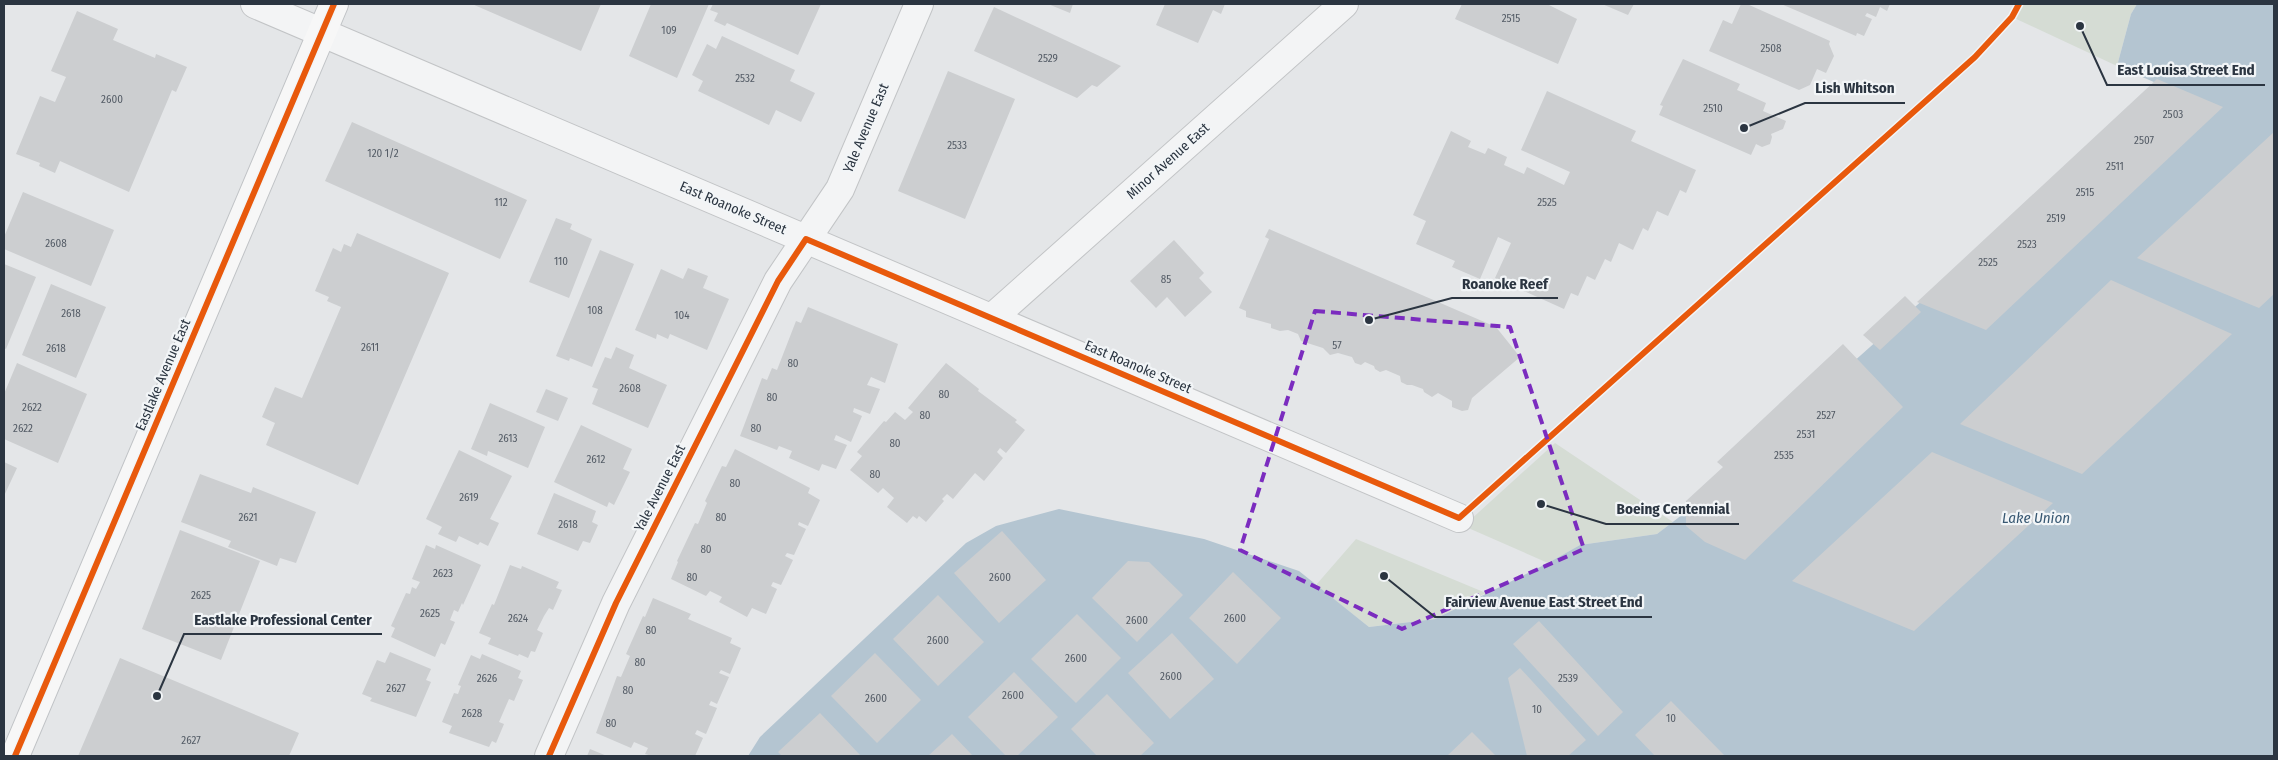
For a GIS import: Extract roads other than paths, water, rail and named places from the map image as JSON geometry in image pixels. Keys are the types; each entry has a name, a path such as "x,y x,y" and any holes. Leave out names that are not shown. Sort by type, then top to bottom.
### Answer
{"main road":[{"name":"Eastlake Avenue East","path":"15,756 334,4"}],"street":[{"name":"East Roanoke Street","path":"255,4 1459,518"},
{"name":"Yale Avenue East","path":"550,756 616,603 778,281 840,189 919,4"},
{"name":"Minor Avenue East","path":"992,318 1344,4"}],"water":[{"name":"Lake Union","path":"2137,4 2274,4 2274,756 748,756 760,737 966,543 996,526 1059,509 1204,539 1299,571 1369,627 1435,619 1580,545 1657,534 1678,518 2163,86 2117,66 2131,14"}],"place":[{"name":"East Louisa Street End","path":"2080,26"},
{"name":"Lish Whitson","path":"1744,128"},
{"name":"Roanoke Reef","path":"1369,320"},
{"name":"Boeing Centennial","path":"1541,504"},
{"name":"Fairview Avenue East Street End","path":"1384,576"},
{"name":"Eastlake Professional Center","path":"157,696"}]}
